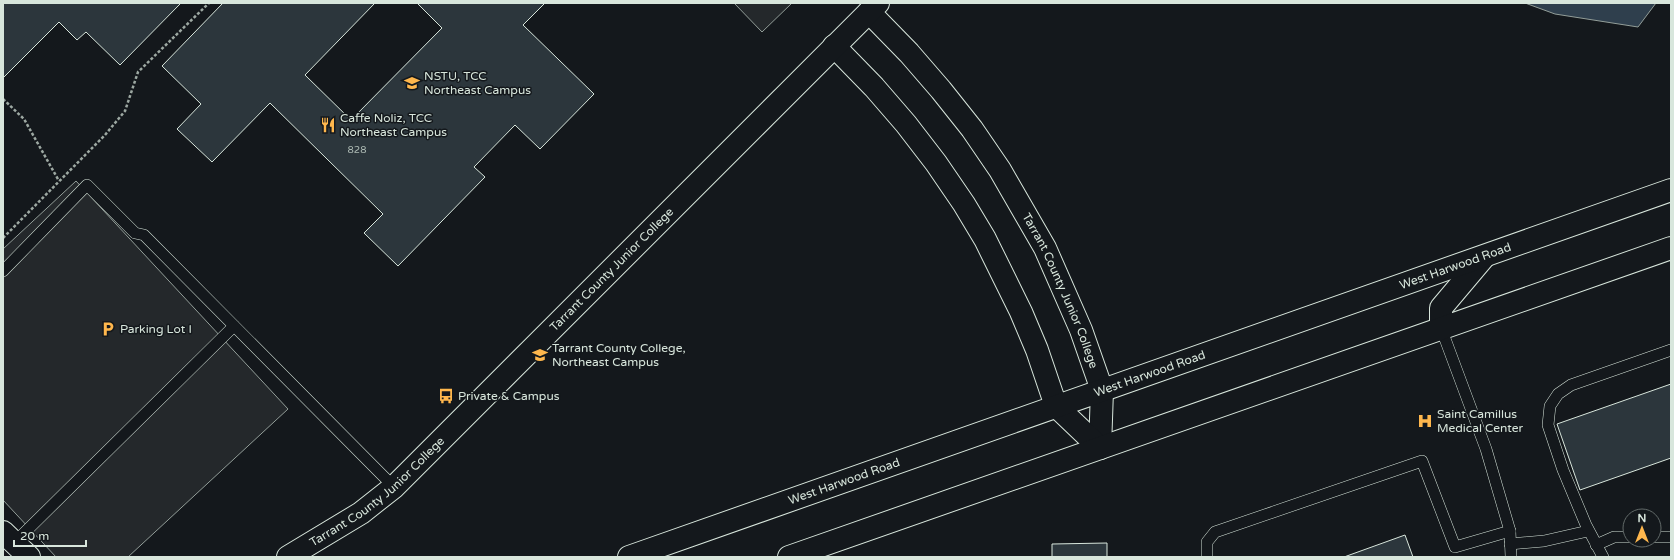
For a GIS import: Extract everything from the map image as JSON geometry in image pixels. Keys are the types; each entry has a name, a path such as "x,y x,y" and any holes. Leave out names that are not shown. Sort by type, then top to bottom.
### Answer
{"main road":[{"name":"Tarrant County Junior College","path":"288,557 361,513 394,488 873,7 972,129 1000,170 1045,248 1064,288 1081,330 1102,390 1100,448"},
{"path":"834,46 874,87 906,124 964,204 985,239 1021,312 1056,406 1100,448"},
{"name":"West Harwood Road","path":"629,557 1671,190"},
{"path":"789,557 1671,248"},
{"path":"1441,328 1440,308 1485,256"}],"lane":[{"path":"3,271 87,185 135,233 144,235 394,488"},
{"path":"16,544 234,326"},
{"path":"1441,328 1486,449 1510,531 1511,557"},
{"path":"1602,557 1588,531 1554,445 1548,425 1550,406 1558,394 1571,385 1671,350"},
{"path":"1207,557 1207,542 1215,532 1422,461 1455,547 1510,531"},
{"path":"1510,544 1544,541 1588,531"},
{"path":"1596,545 1614,537 1622,537"}],"path":[{"path":"3,238 105,135 125,111 138,72 209,3"},
{"path":"3,99 24,119 59,182"}],"shaded area":[{"path":"734,3 792,3 762,32"},
{"name":"Parking Lot I","path":"76,181 288,409 128,557 56,557 3,500 3,249"}],"water":[{"path":"1525,3 1656,3 1638,27 1555,14"}],"building":[{"path":"3,3 181,3 120,65 86,32 77,40 59,22 3,78"},
{"path":"223,3 375,3 305,75 351,120 442,28 417,3 545,3 523,25 594,94 540,149 515,125 474,167 485,177 398,266 364,233 383,214 270,103 212,162 177,129 201,104 162,66"},
{"path":"1671,384 1671,458 1580,490 1557,424"},
{"path":"1405,535 1413,557 1344,557"},
{"path":"1107,543 1107,557 1052,557 1052,544"}],"place":[{"name":"NSTU, TCC Northeast Campus","path":"412,83"},
{"name":"Caffe Noliz, TCC Northeast Campus","path":"328,125"},
{"name":"Parking Lot I","path":"108,329"},
{"name":"Tarrant County College, Northeast Campus","path":"540,355"},
{"name":"Private & Campus","path":"446,396"},
{"name":"Saint Camillus Medical Center","path":"1425,421"}]}
